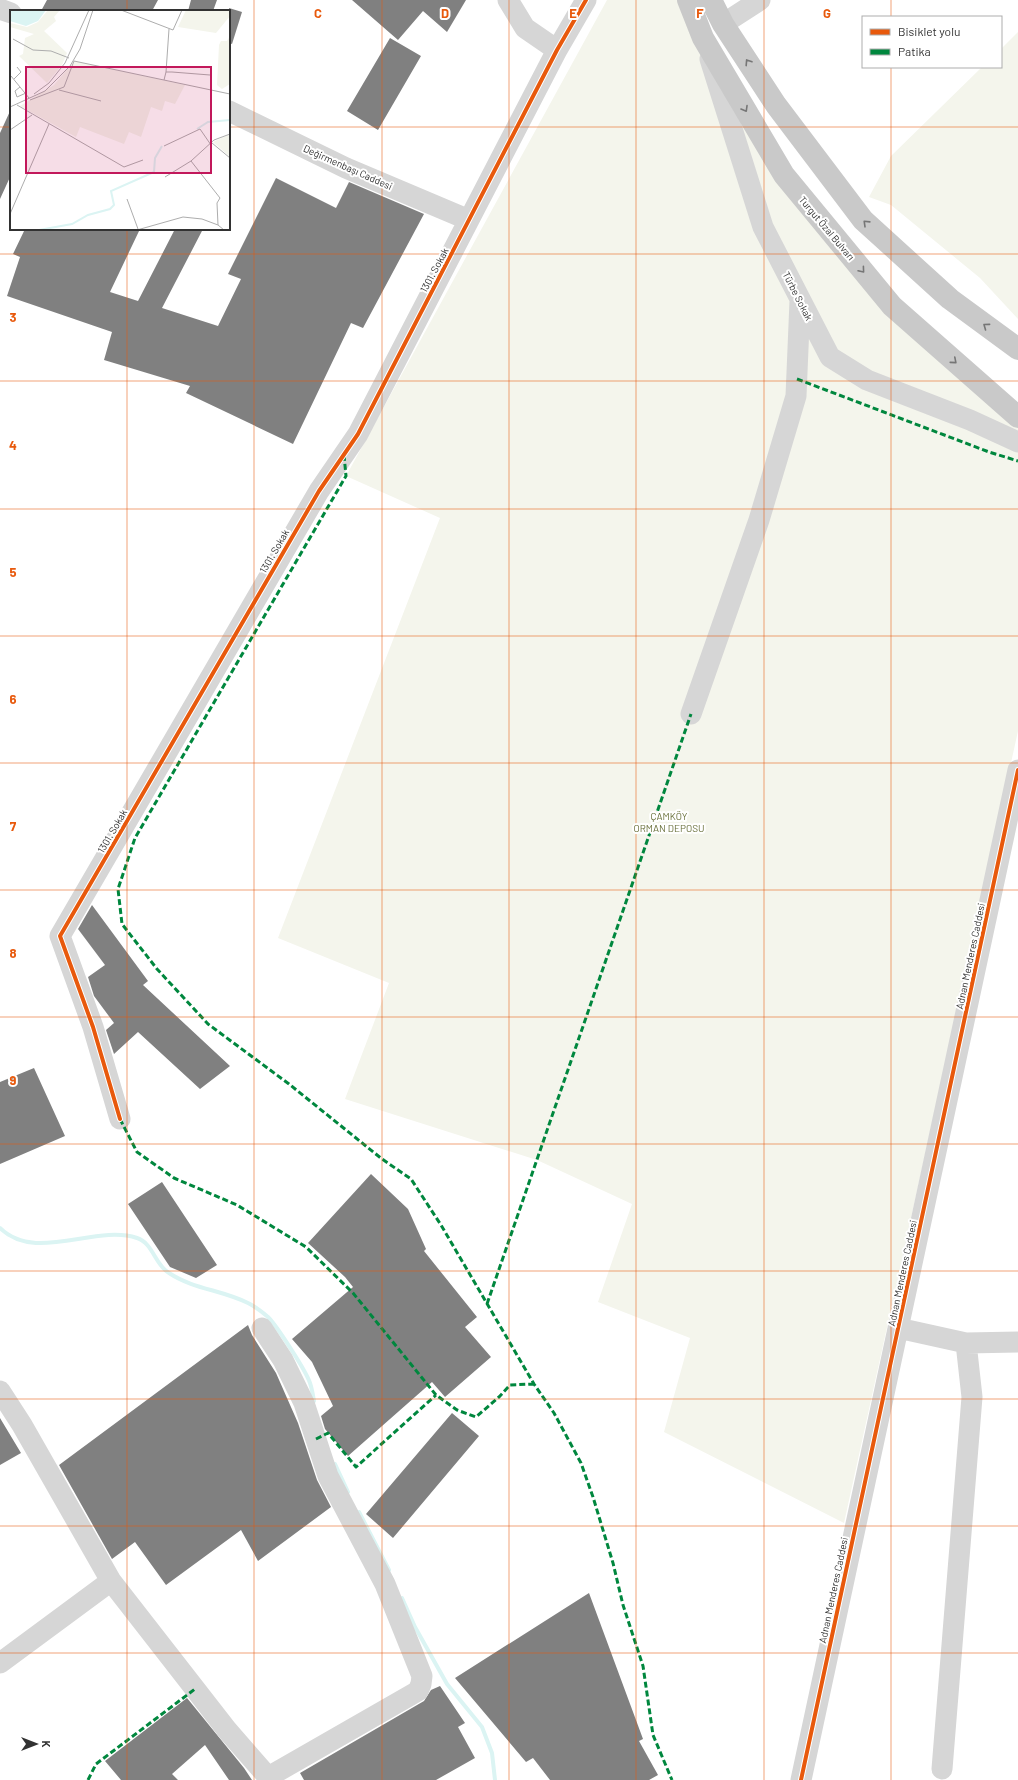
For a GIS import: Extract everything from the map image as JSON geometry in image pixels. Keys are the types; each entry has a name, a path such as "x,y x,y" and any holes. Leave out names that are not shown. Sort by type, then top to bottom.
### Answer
{"main road":[{"name":"Turgut Özal Bulvarı","path":"688,0 704,38 784,175 892,306 1018,417"},
{"path":"711,0 723,24 776,105 863,220 950,299 1018,349"}],"street":[{"path":"508,0 525,28 557,50"},
{"name":"1301. Sokak","path":"120,1119 93,1027 60,936 315,498 358,434 557,50 586,0"},
{"path":"723,24 760,0"},
{"path":"0,9 10,13"},
{"name":"Türbe Sokak","path":"704,38 763,227 830,358 867,380 970,420 1018,442"},
{"name":"Değirmenbaşı Caddesi","path":"230,111 346,168 469,220"},
{"path":"691,714 759,520 796,396 800,300"},
{"name":"Adnan Menderes Caddesi","path":"801,1780 1018,770"},
{"path":"0,1391 22,1425 111,1581 227,1730 271,1779 418,1691 422,1676 385,1584 328,1476 304,1402 283,1360 262,1328"},
{"path":"898,1328 966,1343 1018,1342"},
{"path":"942,1769 972,1397 966,1343"},
{"path":"0,1663 111,1581"}],"green space":[{"name":"ÇAMKÖY ORMAN DEPOSU","path":"607,0 682,0 850,270 1018,411 1018,731 844,1523 664,1432 690,1338 598,1302 632,1204 537,1160 345,1099 389,983 278,938 440,518 346,476"},
{"path":"1018,32 1018,319 980,278 891,205 869,197 891,156 981,68 1002,68 1002,48"}],"building":[{"path":"47,0 158,0 153,10 42,10"},
{"path":"191,0 217,0 213,10 188,10"},
{"path":"352,0 466,0 447,32 423,11 398,40"},
{"path":"229,8 242,12 232,44 230,43"},
{"path":"390,38 421,56 378,130 347,111"},
{"path":"10,111 10,177 0,199 0,133"},
{"path":"276,178 336,208 349,182 424,214 363,328 351,323 293,444 186,393 190,386 104,360 112,332 7,296 20,257 13,254 25,230 140,230 110,292 138,301 174,230 202,230 162,308 218,326 241,279 228,274"},
{"path":"92,905 148,981 143,985 230,1066 200,1089 138,1032 114,1054 106,1030 114,1023 94,996 88,977 105,965 78,929"},
{"path":"34,1068 65,1136 0,1164 0,1082"},
{"path":"371,1174 408,1209 426,1249 424,1251 477,1317 465,1327 491,1357 445,1397 432,1382 348,1456 325,1429 321,1416 333,1406 312,1362 292,1339 353,1287 345,1277 308,1243"},
{"path":"162,1182 217,1265 196,1278 170,1267 128,1204"},
{"path":"248,1325 252,1335 276,1373 298,1423 317,1480 331,1507 258,1561 241,1530 166,1585 135,1542 112,1559 59,1465"},
{"path":"452,1413 479,1436 393,1538 366,1514"},
{"path":"0,1418 21,1453 0,1465"},
{"path":"589,1593 643,1739 639,1741 658,1775 649,1780 550,1780 533,1758 526,1762 455,1678"},
{"path":"440,1686 465,1723 458,1727 475,1758 436,1780 304,1780 300,1773 424,1701 431,1690"},
{"path":"187,1698 252,1780 229,1780 205,1745 172,1774 178,1780 121,1780 105,1761"}],"waterway":[{"path":"0,1228 14,1238 30,1242 48,1243 103,1235 120,1235 137,1238 147,1244 160,1265 169,1273 188,1283 228,1295 248,1303 268,1317 303,1369 310,1383 314,1401"},
{"path":"335,1464 348,1492"},
{"path":"359,1512 389,1570"},
{"path":"402,1598 415,1627 447,1684 482,1727 492,1753 495,1780"}],"marked path":[{"path":"797,379 989,452 1018,461"},
{"path":"344,455 346,476 135,838 118,889 122,924 157,969 208,1024 289,1084 382,1159 411,1179 441,1225 534,1384 554,1413 581,1463 593,1497 613,1563 623,1605 643,1666 653,1735 672,1780"},
{"path":"487,1304 691,714"},
{"path":"120,1119 137,1152 174,1178 237,1205 306,1247 353,1293 436,1395 457,1410 476,1417 510,1385 534,1384"},
{"path":"316,1439 328,1433 356,1467 436,1395"},
{"path":"88,1780 96,1764 195,1689"}],"cycle path":[{"path":"120,1119 93,1027 60,936 319,491 358,434 557,50 586,0"},
{"path":"801,1780 1018,770"}]}
